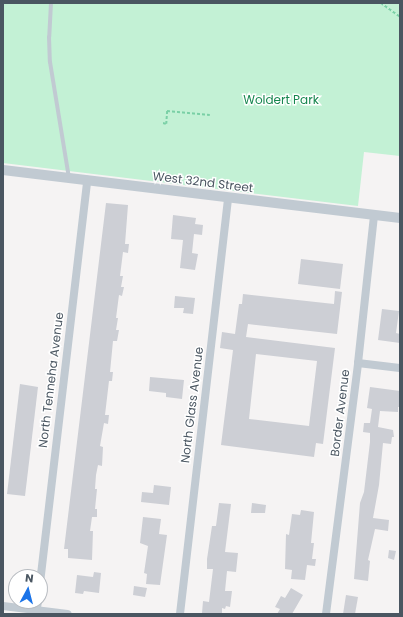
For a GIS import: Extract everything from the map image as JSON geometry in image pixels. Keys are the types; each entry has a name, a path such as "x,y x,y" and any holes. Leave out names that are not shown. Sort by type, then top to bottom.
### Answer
{"street":[{"name":"West 32nd Street","path":"3,170 400,218"},
{"name":"North Tenneha Avenue","path":"42,569 87,180"},
{"name":"North Glass Avenue","path":"180,614 228,198"},
{"name":"Border Avenue","path":"326,614 358,363 374,215"},
{"path":"358,363 400,368"},
{"path":"3,606 37,612 68,614"}],"lane":[{"path":"50,3 50,62 69,178"}],"path":[{"path":"381,3 400,17"},
{"path":"163,123 166,124 168,111 210,115"}],"green space":[{"name":"Woldert Park","path":"3,3 400,3 400,156 364,152 358,206 3,163"}],"building":[{"path":"106,203 128,205 125,244 129,244 128,253 123,252 120,276 123,276 121,287 124,287 122,296 119,295 116,318 118,318 116,330 119,330 117,341 113,341 110,372 113,372 112,381 109,381 105,415 109,415 108,424 104,423 100,446 103,447 102,466 98,465 96,475 95,489 97,489 95,509 97,509 97,517 92,517 90,531 93,531 92,560 68,558 68,549 64,549"},
{"path":"173,215 196,218 195,224 203,225 202,235 194,234 192,253 198,254 195,270 180,268 183,240 171,239"},
{"path":"301,259 343,264 340,289 298,284"},
{"path":"335,291 342,292 337,334 248,324 246,337 335,348 323,444 316,443 314,457 221,445 233,350 220,348 222,332 235,334 239,304 242,304 243,294 334,304","holes":["256,354 317,361 309,426 249,419"]},
{"path":"175,296 195,298 193,314 183,313 184,308 174,308"},
{"path":"382,309 399,311 396,333 400,334 400,343 378,340"},
{"path":"150,377 184,380 182,399 166,397 166,393 149,391"},
{"path":"20,384 38,387 25,496 7,494"},
{"path":"370,387 400,391 400,407 398,407 398,412 380,411 378,427 393,430 394,437 392,437 391,444 383,443 379,485 373,518 389,520 388,531 375,529 368,560 370,561 368,581 354,579 360,503 364,492 370,442 370,433 363,432 364,423 370,423 372,409 367,408"},
{"path":"154,485 171,487 169,505 141,502 142,492 153,493"},
{"path":"219,503 231,504 225,552 238,553 236,572 227,571 225,591 232,591 230,607 226,606 225,609 222,608 222,614 202,613 203,601 209,602 213,569 207,569 207,559 212,526 216,526"},
{"path":"252,503 266,505 265,513 251,513"},
{"path":"301,510 314,512 311,543 314,543 312,559 316,559 315,566 307,565 305,580 291,579 292,570 285,569 286,534 289,535 292,514 300,515"},
{"path":"143,517 161,519 159,534 167,535 160,585 146,584 147,574 144,573 148,546 140,543"},
{"path":"389,550 396,551 394,560 388,558"},
{"path":"94,572 101,573 99,593 84,591 83,594 75,593 77,575 93,577"},
{"path":"134,586 147,588 145,597 133,595"},
{"path":"291,588 303,595 292,614 277,614 280,609 275,607 281,596 285,598"},
{"path":"346,595 358,597 355,614 343,614"}]}
